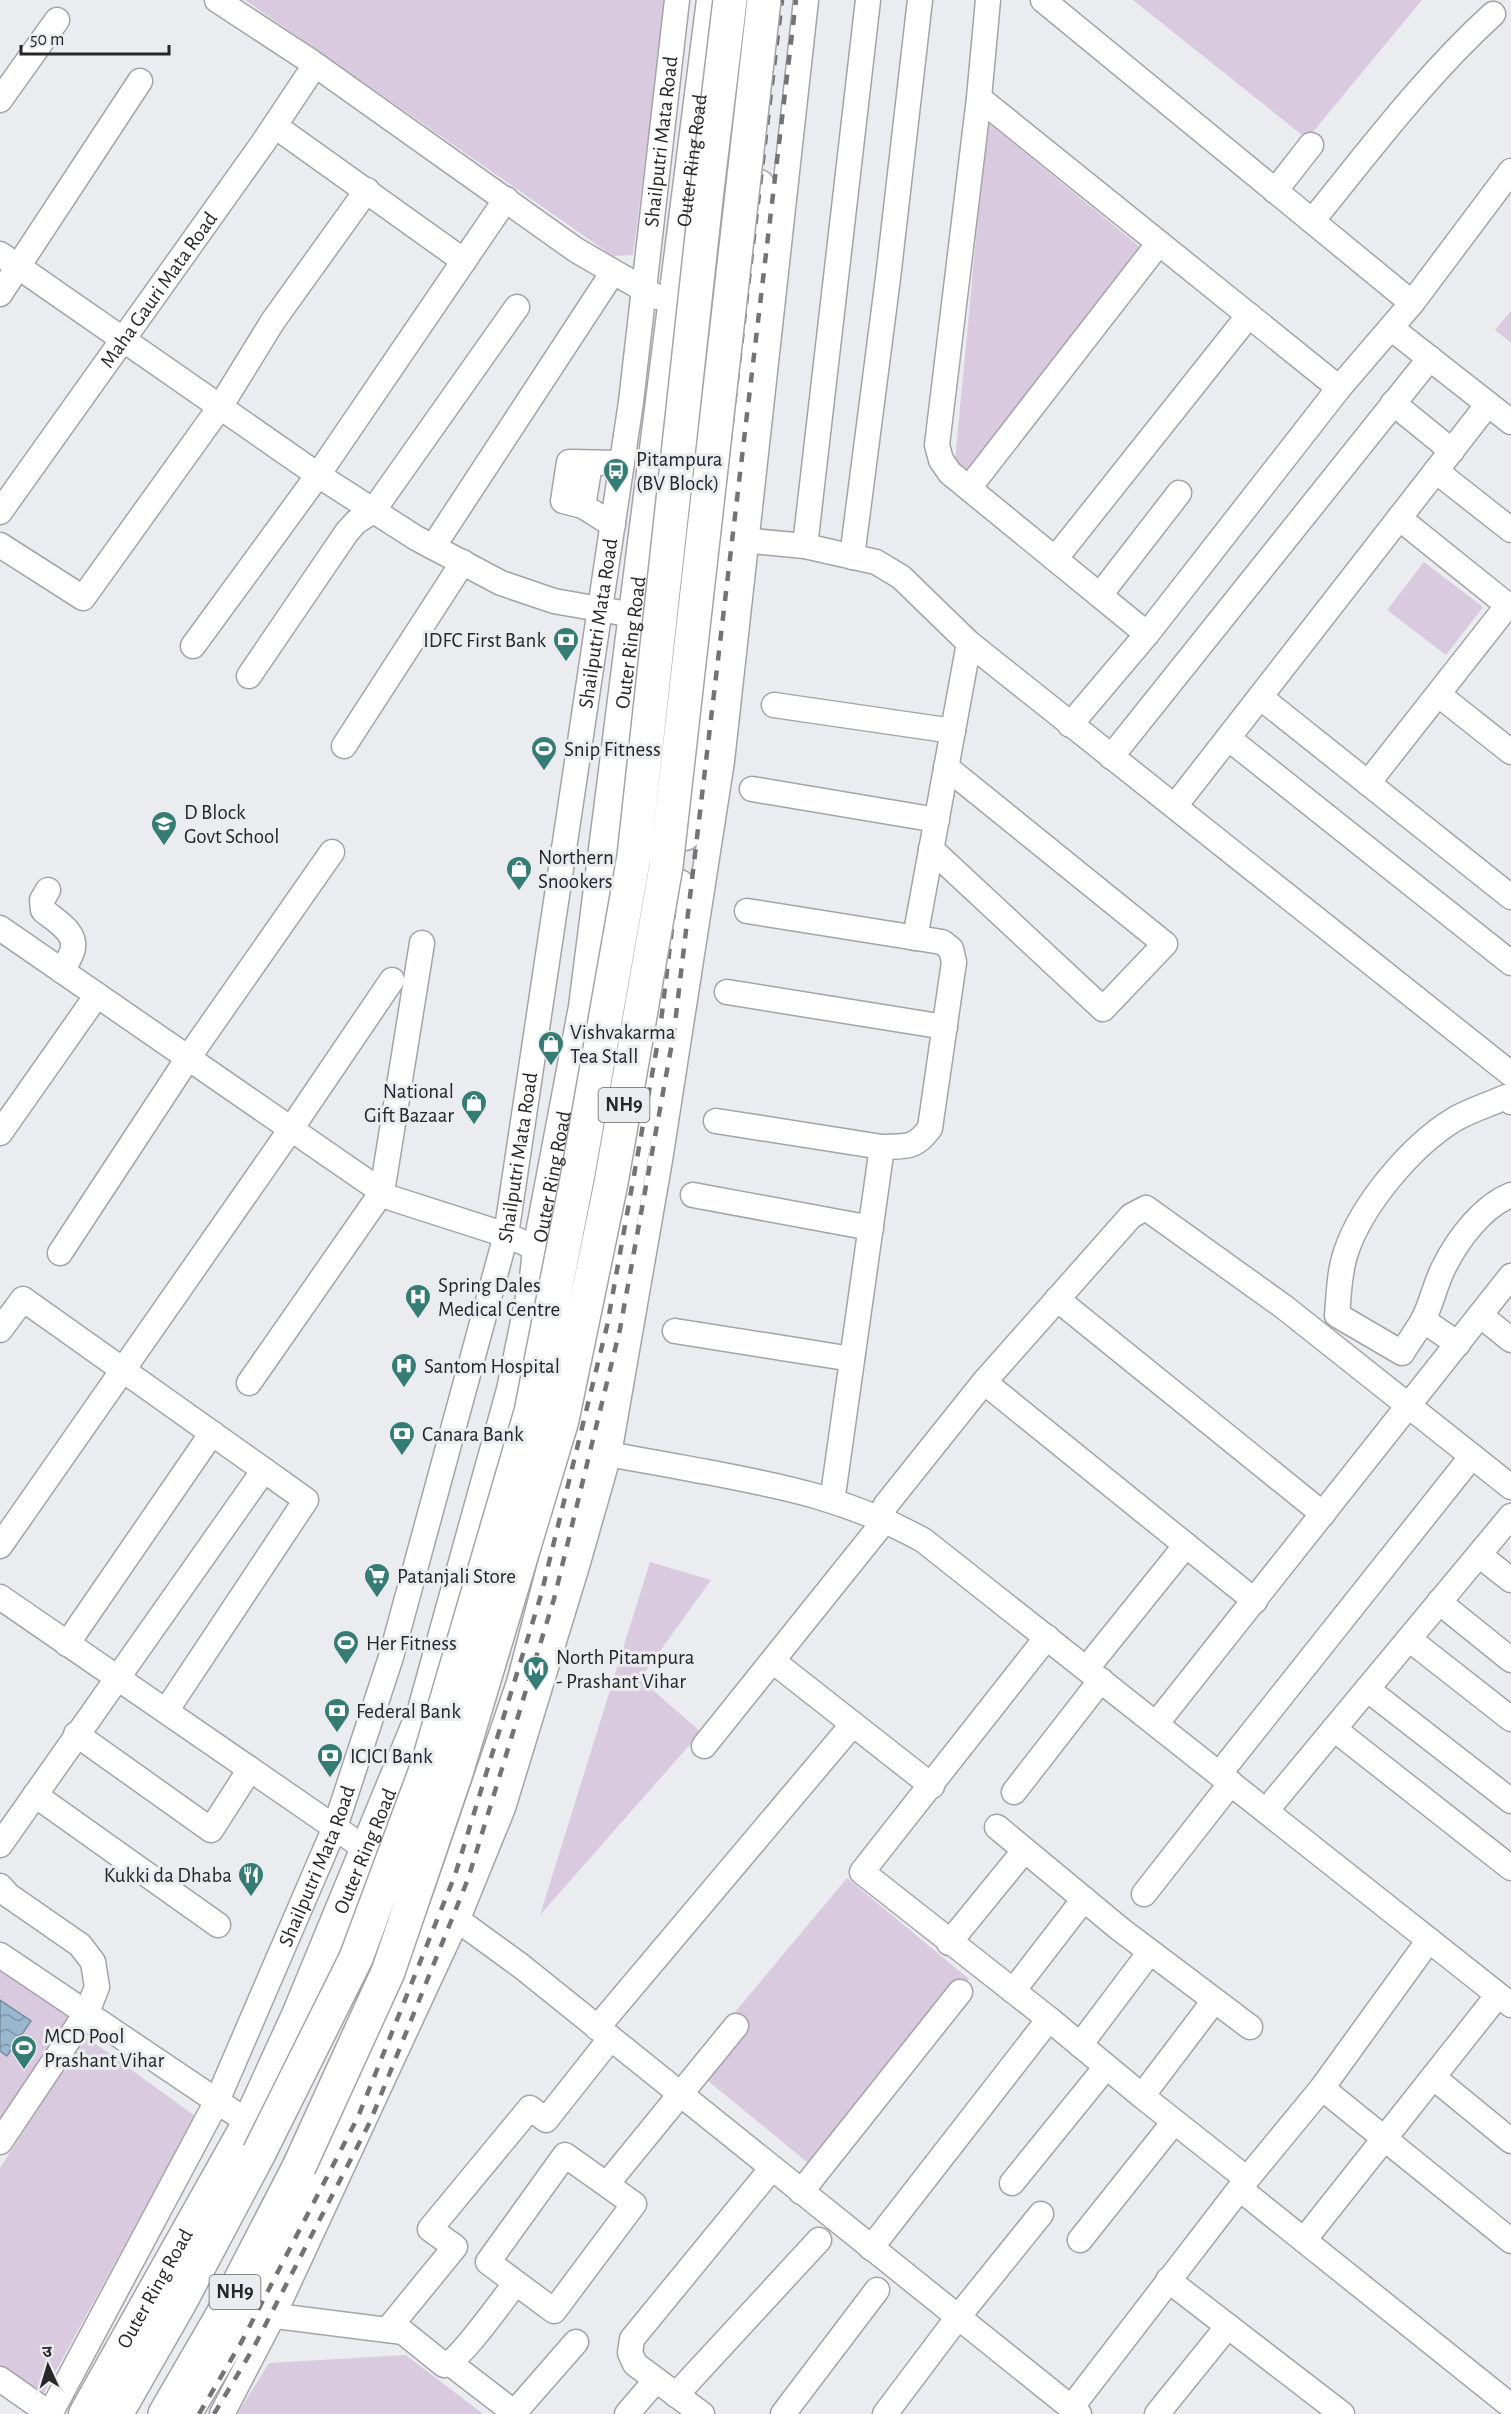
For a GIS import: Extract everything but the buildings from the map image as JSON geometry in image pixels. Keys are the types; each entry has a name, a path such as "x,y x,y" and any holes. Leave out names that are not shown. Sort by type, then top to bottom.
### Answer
{"highway":[{"name":"Outer Ring Road","path":"116,2414 180,2302 259,2153 356,1958 427,1767 531,1412 578,1174 634,856 730,0"},
{"name":"NH9","path":"165,2414 222,2316 299,2167 388,1972 456,1773 562,1420 611,1183 666,866 764,0"}],"main road":[{"name":"Outer Ring Road","path":"84,2414 248,2122 297,2015 423,1710 512,1390 535,1278 538,1249 584,1007 712,0"},
{"path":"186,2414 260,2314 450,1915 522,1683 536,1630 597,1446 633,1160 735,539 750,274 780,0"},
{"path":"678,263 750,274"},
{"path":"558,1144 633,1160"},
{"path":"454,1602 536,1630"}],"street":[{"path":"217,0 315,65 576,250 673,305"},
{"name":"Shailputri Mata Road","path":"50,2414 217,2101 335,1827 391,1657 506,1235 631,402 677,0"},
{"path":"806,0 735,539 722,761 660,1160 597,1446 577,1566 502,1808 450,1915 521,1966 1075,2411 1168,2280 1243,2184 1328,2093 1429,1940"},
{"path":"805,546 868,0"},
{"path":"852,557 891,256 920,0"},
{"path":"987,0 979,98 937,445 940,460 950,473 1147,634"},
{"path":"1043,0 1412,303"},
{"path":"1312,221 1413,96 1458,46 1493,14"},
{"path":"0,100 57,20"},
{"name":"Maha Gauri Mata Road","path":"0,512 275,126 315,65"},
{"path":"0,294 9,260 140,81"},
{"path":"979,98 1339,388"},
{"path":"275,126 464,261"},
{"path":"1275,191 1311,145"},
{"path":"1070,725 1147,634 1339,388 1412,303 1511,171"},
{"path":"0,545 83,598 220,407 273,321 367,190"},
{"path":"193,646 318,475 506,199"},
{"path":"969,488 1159,243"},
{"path":"9,260 318,475 433,547 501,582 554,601 600,611 633,615"},
{"path":"433,547 614,272"},
{"path":"249,676 347,532 374,511 517,307"},
{"path":"1055,559 1249,315"},
{"path":"1391,328 1511,422"},
{"path":"1111,757 1430,358"},
{"path":"631,402 660,404"},
{"path":"1393,403 1452,451"},
{"path":"1175,807 1488,404"},
{"path":"613,525 583,506 562,501 568,462 622,463"},
{"path":"1436,471 1511,530"},
{"path":"1100,595 1179,493"},
{"path":"1368,783 1509,606 1399,518"},
{"path":"735,539 805,546 876,562 901,577 969,643 1070,725 1507,1061"},
{"path":"344,746 463,562"},
{"path":"915,938 969,643"},
{"path":"1439,695 1511,752"},
{"path":"1260,697 1511,897"},
{"path":"774,705 953,731"},
{"path":"1228,738 1511,963"},
{"path":"931,849 1103,1009 1164,944 946,767"},
{"path":"752,789 937,819"},
{"path":"60,1253 188,1058 332,852"},
{"path":"48,890 42,900 43,910 71,935 74,947 62,971"},
{"path":"716,1121 882,1147 904,1146 920,1142 930,1128 945,1027 954,962 951,949 942,942 747,911"},
{"path":"0,929 391,1198 506,1235 538,1249"},
{"path":"249,1383 382,1192 422,943"},
{"path":"0,1546 291,1129 392,980"},
{"path":"727,992 945,1027"},
{"path":"0,1133 97,995"},
{"path":"1511,1102 1506,1097 1457,1118 1427,1139 1379,1192 1346,1251 1340,1277 1337,1316 1402,1353 1423,1320 1444,1266 1459,1241 1478,1220 1503,1198 1511,1195"},
{"path":"834,1488 882,1147"},
{"path":"693,1195 871,1228"},
{"path":"704,1746 774,1662 984,1382 1131,1216 1146,1208 1284,1307 1511,1487"},
{"path":"1160,1718 1511,1276"},
{"path":"1,1327 23,1299 306,1500 166,1711"},
{"path":"1057,1299 1323,1514"},
{"path":"1480,1315 1511,1340"},
{"path":"1423,1320 1458,1344"},
{"path":"675,1331 852,1359"},
{"path":"984,1382 1255,1600"},
{"path":"67,1644 212,1433"},
{"path":"597,1446 789,1475 834,1488 886,1513 934,1531 1098,1669 1229,1773 1429,1940 1506,1996"},
{"path":"597,1446 783,1486 886,1513 1047,1637 1098,1669"},
{"path":"1144,1894 1229,1773 1472,1456"},
{"path":"0,1845 264,1470"},
{"path":"1275,1800 1511,1518"},
{"path":"1014,1792 1186,1545"},
{"path":"1479,1555 1511,1580"},
{"path":"0,1597 366,1849"},
{"path":"1439,1602 1511,1660"},
{"path":"1047,1637 932,1786 862,1872 1049,2019 1174,2122 1304,2240 1511,2406"},
{"path":"1409,1639 1511,1719"},
{"path":"774,1662 932,1786"},
{"path":"1367,1689 1511,1801"},
{"path":"388,2329 455,2247 430,2229 530,2108 546,2120 604,2033 853,1724"},
{"path":"1334,1729 1511,1868"},
{"path":"76,1734 211,1830 250,1769"},
{"path":"1229,1773 1275,1800 1506,1996"},
{"path":"35,1795 218,1925"},
{"path":"997,1827 1150,1952 1250,2027"},
{"path":"950,1943 1024,1851"},
{"path":"0,1886 8,1895 80,1945 93,1962 97,1987 87,2012 0,2142"},
{"path":"1013,1991 1084,1899"},
{"path":"1080,2045 1150,1952"},
{"path":"0,1955 248,2122"},
{"path":"801,2192 960,1992"},
{"path":"1304,2240 1433,2077 1506,1996"},
{"path":"1142,2096 1214,2001"},
{"path":"871,2248 1049,2019"},
{"path":"607,2184 736,2026"},
{"path":"1012,2183 1106,2067"},
{"path":"1433,2077 1511,2141"},
{"path":"1328,2093 1511,2241"},
{"path":"1080,2240 1174,2122"},
{"path":"566,2155 634,2204 554,2311 515,2284 488,2262 566,2155"},
{"path":"702,2414 635,2364 630,2353 632,2339 772,2168"},
{"path":"885,2414 958,2317 1041,2214"},
{"path":"676,2395 819,2240"},
{"path":"1168,2280 1342,2414"},
{"path":"222,2414 260,2314 403,2332 444,2365 451,2364 515,2284"},
{"path":"783,2414 877,2290"},
{"path":"1157,2414 1228,2326"},
{"path":"451,2364 515,2413 576,2342"},
{"path":"0,2379 50,2414"},
{"path":"627,2414 656,2380"}],"shaded area":[{"path":"245,0 666,0 633,255 613,256"},
{"path":"1133,0 1422,0 1307,139"},
{"path":"987,122 1150,255 974,479 955,461"},
{"path":"1511,311 1511,343 1495,330"},
{"path":"1424,562 1483,607 1446,655 1387,610"},
{"path":"650,1562 711,1580 640,1679 701,1732 540,1915"},
{"path":"847,1878 969,1979 813,2167 690,2066"},
{"name":"MCD Pool Prashant Vihar","path":"0,1955 87,2012 0,2131"},
{"path":"85,2036 195,2116 40,2400 0,2373 0,2168"},
{"path":"406,2355 483,2414 237,2414 269,2363"}],"water":[{"path":"0,2000 31,2021 7,2056 0,2051"}],"railway":[{"path":"199,2414 242,2341 358,2117 455,1875 541,1595 607,1326 660,1030 782,0"},
{"path":"214,2414 254,2347 370,2122 468,1879 554,1599 620,1329 674,1032 796,0"}],"place":[{"name":"Pitampura (BV Block)","path":"616,494"},
{"name":"IDFC First Bank","path":"566,663"},
{"name":"Snip Fitness","path":"544,772"},
{"name":"D Block Govt School","path":"164,847"},
{"name":"Northern Snookers","path":"519,892"},
{"name":"Vishvakarma Tea Stall","path":"551,1067"},
{"name":"National Gift Bazaar","path":"474,1126"},
{"name":"Spring Dales Medical Centre","path":"418,1320"},
{"name":"Santom Hospital","path":"404,1389"},
{"name":"Canara Bank","path":"402,1457"},
{"name":"Patanjali Store","path":"377,1599"},
{"name":"Her Fitness","path":"346,1666"},
{"name":"North Pitampura - Prashant Vihar","path":"536,1692"},
{"name":"Federal Bank","path":"337,1734"},
{"name":"ICICI Bank","path":"330,1779"},
{"name":"Kukki da Dhaba","path":"251,1898"},
{"name":"MCD Pool Prashant Vihar","path":"24,2071"}]}
